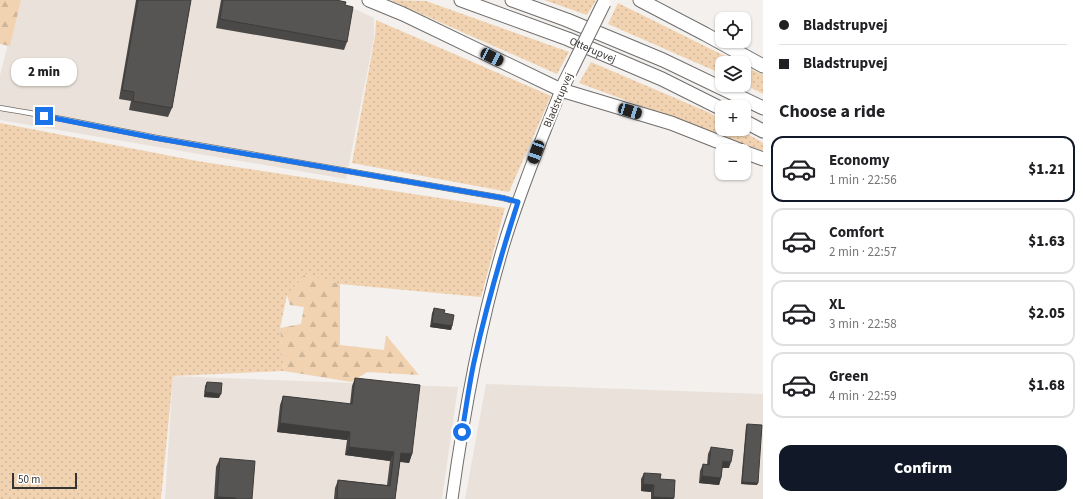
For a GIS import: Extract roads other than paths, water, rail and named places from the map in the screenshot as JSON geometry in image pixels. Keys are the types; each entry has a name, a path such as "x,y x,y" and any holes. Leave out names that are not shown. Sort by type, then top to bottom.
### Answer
{"main road":[{"path":"369,0 439,31 561,90 671,123 725,144"},
{"name":"Otterupvej","path":"460,0 568,38 662,79 715,106"},
{"name":"Otterupvej","path":"512,0 567,20 664,60 763,108"},
{"path":"640,0 763,66"},
{"name":"Bladstrupvej","path":"561,90 605,2"},
{"path":"751,124 763,131"},
{"path":"751,154 763,159"}],"street":[{"name":"Bladstrupvej","path":"452,499 474,363 493,284 518,202 561,90"}],"lane":[{"path":"0,108 162,139 503,198 518,202"}]}
